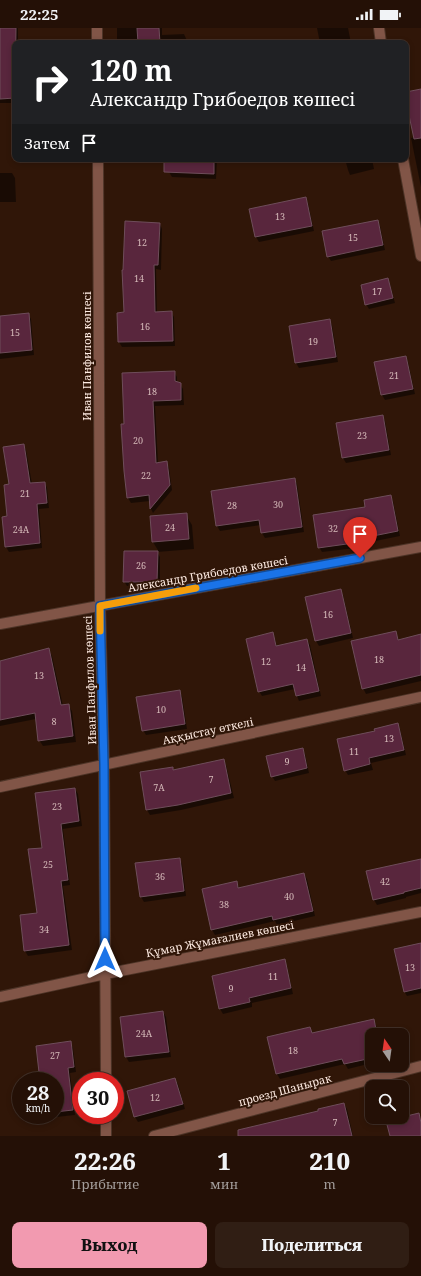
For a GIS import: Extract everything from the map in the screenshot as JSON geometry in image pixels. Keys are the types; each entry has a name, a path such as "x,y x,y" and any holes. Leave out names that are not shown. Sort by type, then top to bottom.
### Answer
{"street":[{"path":"97,28 97,40"},
{"path":"379,28 381,40"},
{"name":"Иван Панфилов көшесі","path":"98,162 100,606 104,765 106,1072"},
{"path":"404,162 421,256"},
{"name":"Александр Грибоедов көшесі","path":"0,624 421,547"},
{"name":"Аққыстау өткелі","path":"0,787 421,697"},
{"name":"Құмар Жұмағалиев көшесі","path":"0,997 105,974 421,912"},
{"name":"проезд Шанырак","path":"154,1136 421,1066"},
{"path":"106,1124 106,1136"}],"building":[{"path":"0,28 16,28 16,40 12,40 12,98 0,99"},
{"path":"137,28 159,28 160,40 138,40"},
{"path":"421,89 421,138 414,139 409,115 409,91"},
{"path":"164,162 214,162 214,174 164,172"},
{"path":"306,197 312,226 255,237 249,209"},
{"path":"378,220 383,245 327,257 322,231"},
{"path":"125,221 160,223 158,265 154,265 155,312 172,311 173,341 118,342 117,313 124,312 122,270"},
{"path":"388,278 393,298 365,305 361,285"},
{"path":"29,313 32,350 0,353 0,316"},
{"path":"330,319 336,357 295,363 289,326"},
{"path":"406,356 413,389 381,395 374,362"},
{"path":"175,371 175,381 181,383 181,400 153,401 156,463 167,461 170,485 150,509 149,495 127,498 121,424 124,424 122,373"},
{"path":"383,415 389,450 342,458 336,423"},
{"path":"24,444 30,483 45,482 47,503 37,504 40,543 5,547 2,517 7,516 4,485 9,484 3,447"},
{"path":"295,478 302,527 261,533 259,520 216,526 211,491"},
{"path":"391,495 398,531 353,540 354,543 318,548 313,515 365,507 364,500"},
{"path":"187,513 189,539 152,542 150,516"},
{"path":"124,551 158,551 157,582 123,582"},
{"path":"341,589 351,633 315,641 305,597"},
{"path":"396,631 398,640 421,634 421,675 362,689 351,641"},
{"path":"273,632 276,646 307,639 319,691 296,696 293,684 258,692 246,639"},
{"path":"49,648 61,705 69,704 73,736 38,741 35,713 0,720 0,661"},
{"path":"180,690 185,724 142,731 136,697"},
{"path":"398,723 404,750 369,758 370,764 344,771 337,739 375,731 374,729"},
{"path":"303,748 307,768 271,777 266,756"},
{"path":"224,759 231,793 178,805 146,810 140,772 173,767 173,770"},
{"path":"75,788 79,821 61,824 68,880 61,881 69,945 24,951 20,915 37,913 28,849 42,848 35,793"},
{"path":"180,858 184,891 140,897 135,863"},
{"path":"421,859 421,888 373,900 366,871"},
{"path":"304,873 313,911 273,920 272,916 211,930 202,889 237,881 238,888"},
{"path":"421,943 421,988 404,992 394,949"},
{"path":"285,959 291,988 249,998 250,1002 219,1009 212,976"},
{"path":"163,1011 169,1052 125,1057 120,1017"},
{"path":"374,1019 376,1028 365,1028 365,1060 344,1064 342,1059 276,1074 267,1037 310,1027 312,1033"},
{"path":"71,1041 74,1067 68,1068 72,1110 64,1111 64,1072 39,1072 36,1046"},
{"path":"175,1078 183,1104 134,1117 127,1091"},
{"path":"344,1103 352,1136 238,1136 238,1130 318,1111 318,1109"},
{"path":"419,1113 421,1136 390,1136 387,1124 409,1124 409,1115"}],"slow traffic":[{"path":"100,631 100,606 196,588"}],"route":[{"path":"105,959 104,765 100,606 360,558"}]}
